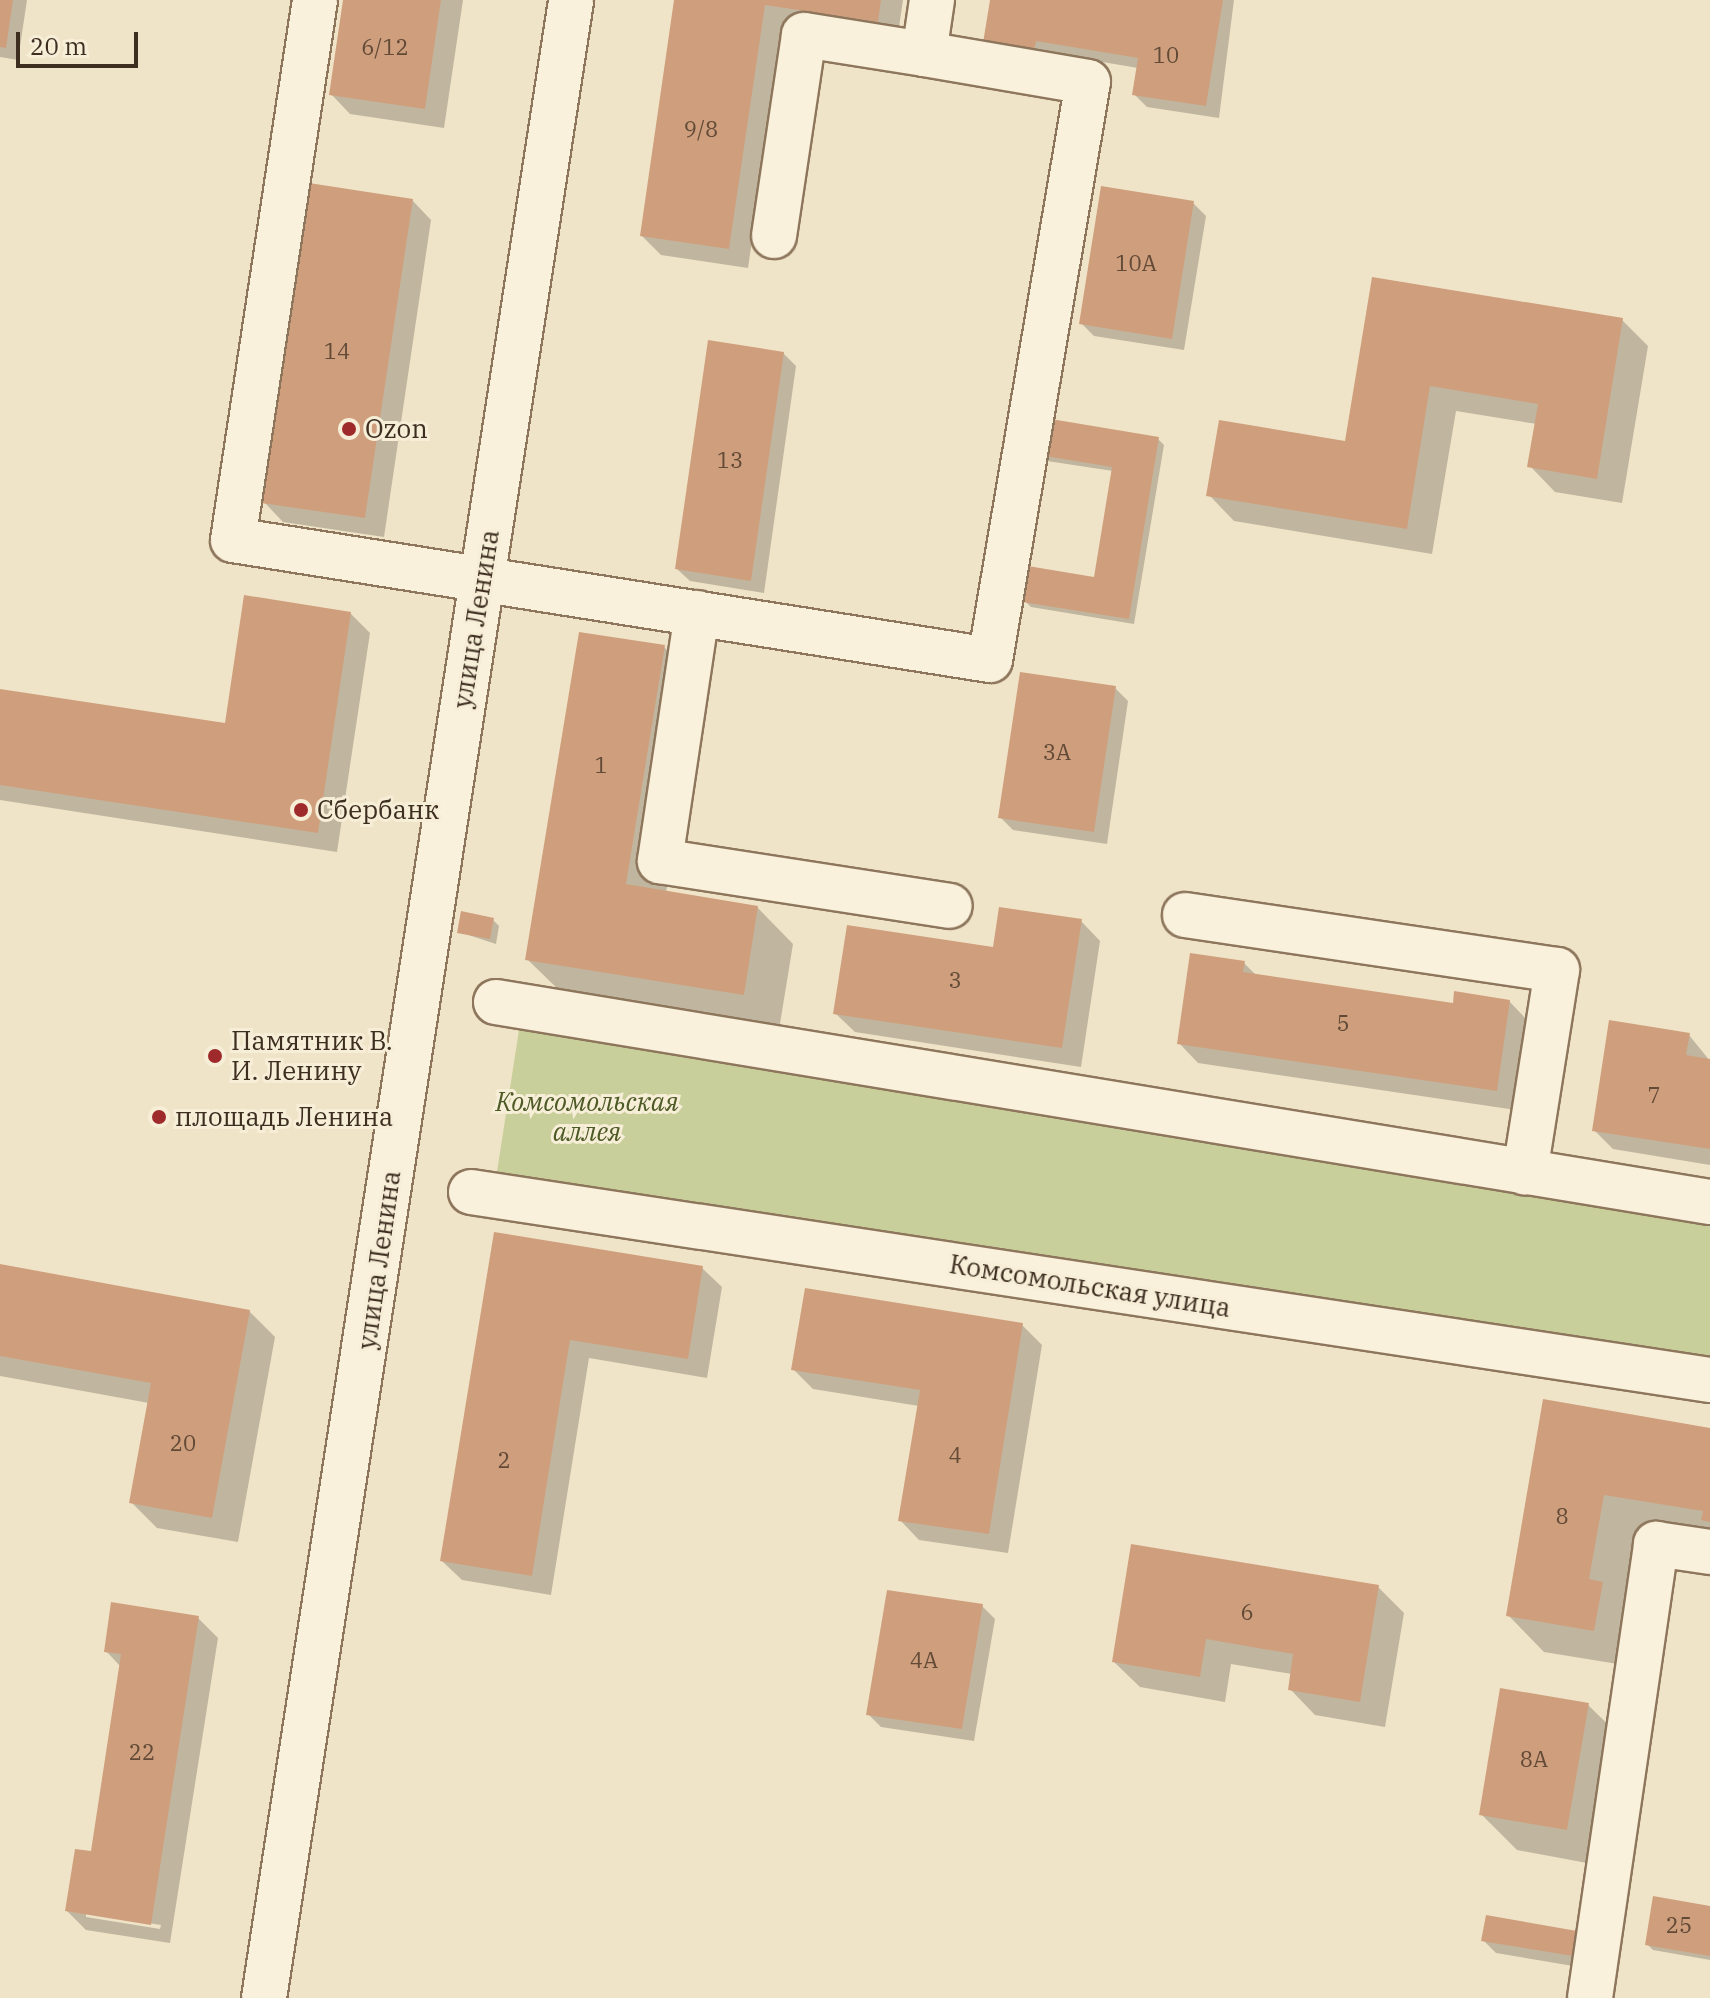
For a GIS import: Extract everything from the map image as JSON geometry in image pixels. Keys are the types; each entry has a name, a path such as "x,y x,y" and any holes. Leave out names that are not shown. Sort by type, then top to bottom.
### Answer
{"street":[{"path":"315,0 233,540 990,660 1088,82 804,35 774,236"},
{"name":"улица Ленина","path":"264,1998 571,0"},
{"path":"924,54 932,0"},
{"path":"697,613 660,861 950,906"},
{"path":"1185,915 1557,970 1525,1172"},
{"path":"496,1002 1710,1202"},
{"name":"Комсомольская улица","path":"471,1192 1710,1380"},
{"path":"1590,1998 1656,1544 1710,1552"}],"green space":[{"name":"Комсомольская аллея","path":"519,1030 1710,1223 1710,1362 496,1178"}],"building":[{"path":"0,0 13,0 6,48 0,47"},
{"path":"343,0 441,0 425,109 329,95"},
{"path":"674,0 881,0 878,22 765,5 729,249 640,236"},
{"path":"990,0 1223,0 1206,106 1132,95 1138,58 1036,41 1034,51 983,43"},
{"path":"309,183 413,199 365,518 261,503"},
{"path":"1101,186 1194,201 1172,339 1079,324"},
{"path":"1372,277 1623,318 1597,479 1527,467 1538,404 1430,386 1407,529 1206,496 1219,420 1345,441"},
{"path":"708,340 784,352 751,581 675,569"},
{"path":"1045,418 1159,437 1129,619 1022,602 1028,566 1094,577 1112,467 1039,455"},
{"path":"244,595 351,612 318,833 0,785 0,689 225,723"},
{"path":"579,632 665,645 626,884 758,906 744,995 525,960"},
{"path":"1020,672 1116,686 1094,832 998,818"},
{"path":"999,907 1082,919 1062,1048 833,1014 847,925 993,947"},
{"path":"461,911 494,918 490,939 457,933"},
{"path":"1190,953 1245,961 1243,972 1453,1003 1454,991 1510,1000 1497,1091 1177,1044"},
{"path":"1609,1020 1690,1033 1686,1055 1710,1059 1710,1149 1592,1131"},
{"path":"494,1232 703,1266 688,1359 570,1340 532,1576 440,1561"},
{"path":"0,1264 250,1310 212,1518 129,1503 151,1383 0,1356"},
{"path":"805,1288 1023,1323 989,1534 898,1521 920,1390 791,1370"},
{"path":"1543,1399 1710,1428 1710,1522 1701,1520 1703,1511 1604,1495 1589,1579 1603,1582 1594,1631 1506,1616"},
{"path":"1131,1544 1379,1585 1360,1702 1288,1690 1293,1654 1206,1639 1200,1677 1112,1662"},
{"path":"887,1590 983,1604 962,1729 866,1715"},
{"path":"111,1602 199,1616 151,1925 65,1911 75,1849 91,1851 121,1654 104,1652"},
{"path":"1500,1688 1589,1703 1567,1830 1479,1815"},
{"path":"1653,1896 1710,1906 1710,1956 1645,1945"},
{"path":"1486,1915 1577,1931 1573,1956 1481,1941"}],"place":[{"name":"Ozon","path":"349,429"},
{"name":"Сбербанк","path":"301,810"},
{"name":"Памятник В. И. Ленину","path":"215,1056"},
{"name":"площадь Ленина","path":"159,1117"}]}
